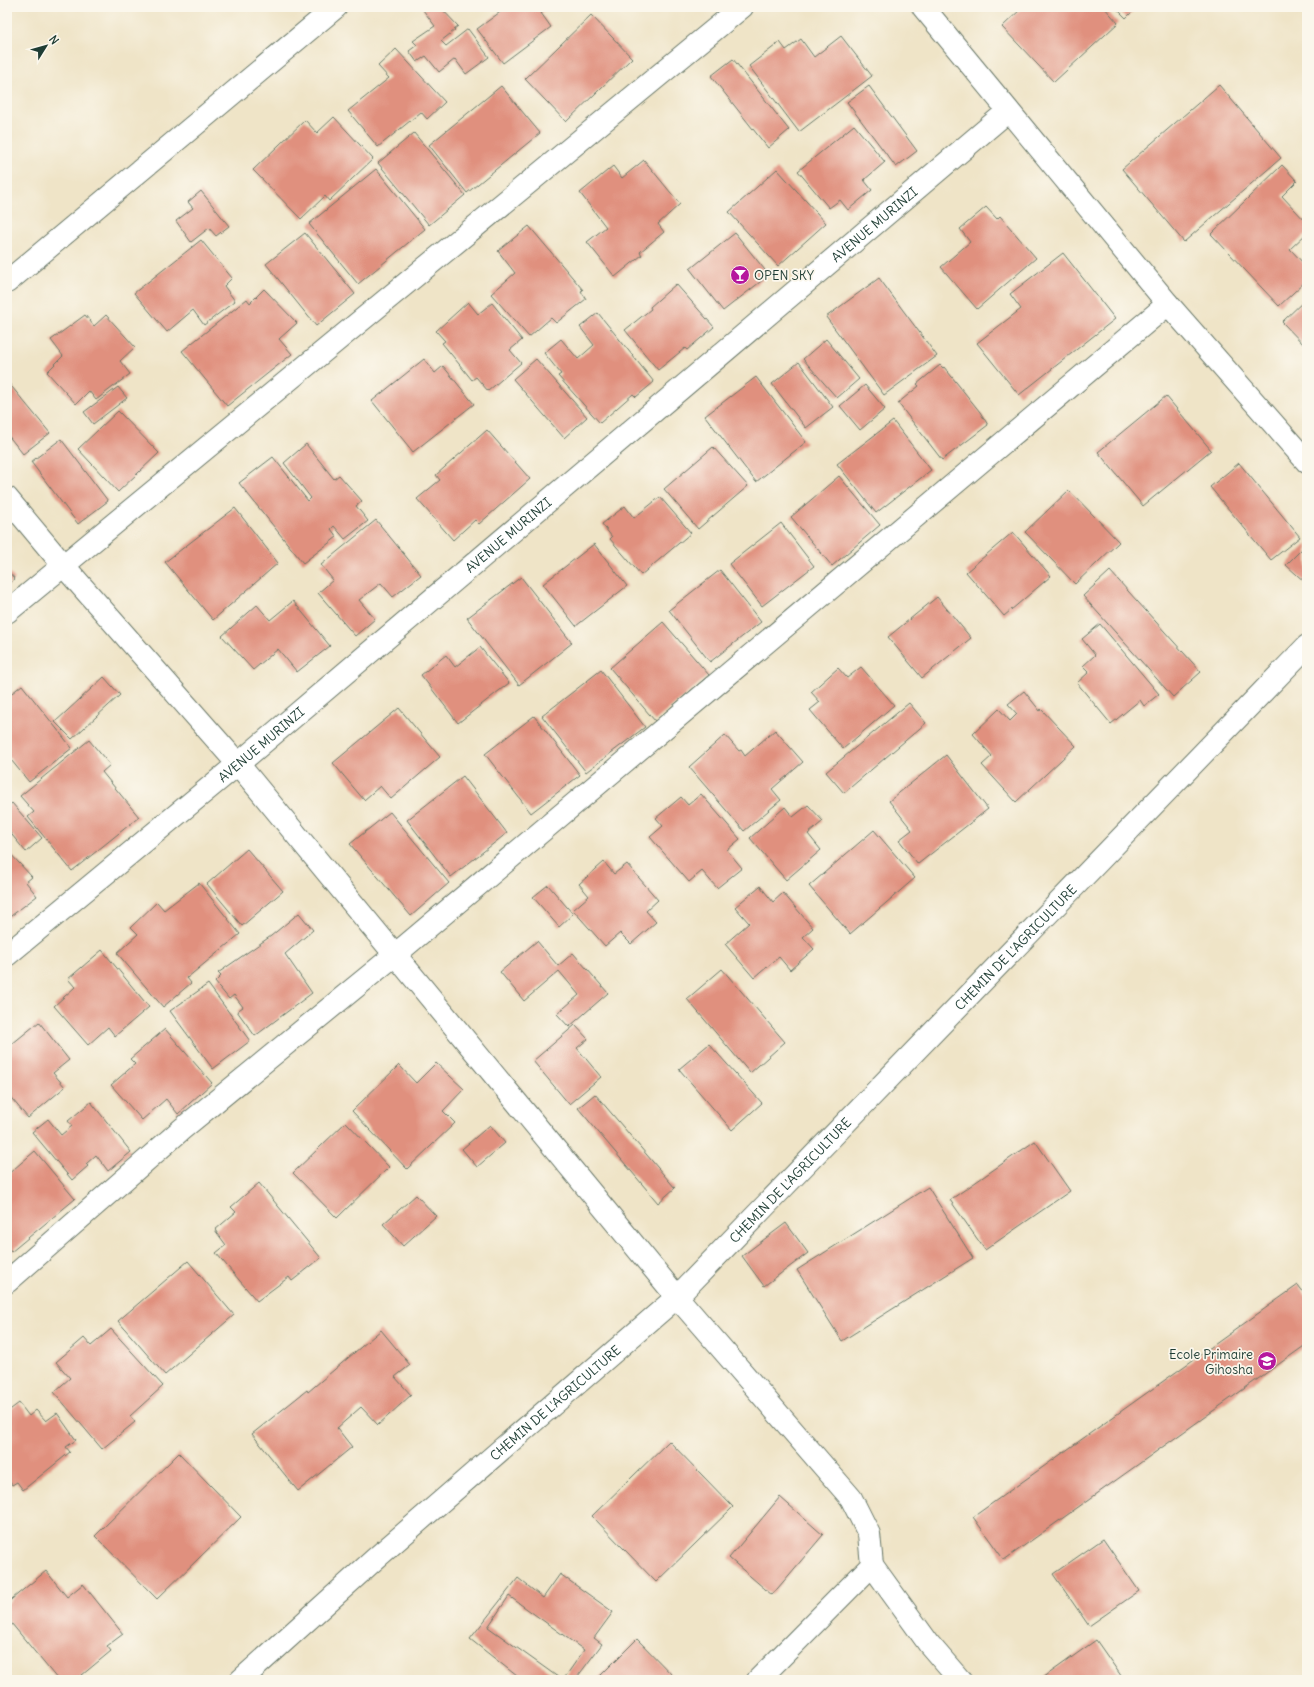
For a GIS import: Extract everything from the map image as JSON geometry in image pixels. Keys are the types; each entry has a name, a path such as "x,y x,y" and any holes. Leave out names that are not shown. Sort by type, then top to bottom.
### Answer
{"street":[{"path":"7,282 336,7"},
{"path":"7,612 742,7"},
{"path":"923,7 1168,304 1307,462"},
{"name":"AVENUE MURINZI","path":"7,955 238,764 1008,111"},
{"path":"7,1282 182,1129 396,954 1168,304"},
{"path":"7,498 63,565 238,764 677,1297 851,1498 869,1534 872,1565 929,1644 960,1680"},
{"name":"CHEMIN DE L'AGRICULTURE","path":"241,1680 375,1559 677,1297 1307,646"},
{"path":"758,1680 872,1565"}],"building":[{"path":"426,7 440,7 458,26 441,41 446,46 468,29 489,57 466,74 455,59 439,72 426,56 417,62 409,51 417,45 413,41 435,26 423,10"},
{"path":"507,7 549,7 541,13 551,27 503,63 477,29"},
{"path":"1023,7 1104,7 1118,23 1054,82 1002,27"},
{"path":"1115,7 1137,7 1126,18"},
{"path":"591,15 632,58 566,122 525,79"},
{"path":"841,36 872,76 799,132 749,66 780,42 786,50 801,39 814,57"},
{"path":"396,49 445,102 427,119 421,112 378,147 348,111 389,78 378,66"},
{"path":"733,59 789,130 768,148 711,76"},
{"path":"1219,85 1281,158 1184,242 1122,169"},
{"path":"501,86 540,133 467,193 429,145"},
{"path":"869,86 917,151 896,167 847,102"},
{"path":"334,117 373,159 329,201 325,196 301,219 253,170 305,120 317,133"},
{"path":"854,125 885,162 864,180 872,190 848,210 840,200 829,208 798,171"},
{"path":"414,133 465,195 429,225 378,163"},
{"path":"644,160 680,204 658,224 664,232 640,252 642,255 615,277 587,242 606,227 580,193 613,166 622,178"},
{"path":"1282,165 1297,181 1282,196 1307,223 1307,233 1290,249 1307,267 1307,280 1279,306 1211,234"},
{"path":"376,169 425,229 358,284 309,224"},
{"path":"777,169 826,223 778,266 729,212"},
{"path":"201,191 229,226 216,236 209,228 191,242 176,221 193,208 188,202"},
{"path":"986,207 997,219 1000,216 1036,258 977,309 941,267 970,242 960,229"},
{"path":"529,226 583,290 581,291 586,299 556,323 551,318 529,337 491,294 515,273 498,251"},
{"path":"305,233 355,294 316,326 266,264"},
{"path":"735,233 769,275 723,311 690,269"},
{"path":"201,240 232,278 224,286 235,301 204,325 193,310 167,332 134,293"},
{"path":"1063,253 1115,319 1019,395 977,343 1021,309 1010,294"},
{"path":"879,278 937,356 884,395 826,317"},
{"path":"676,284 714,327 687,350 685,348 658,370 625,330 651,309 650,307"},
{"path":"264,289 297,323 279,339 292,354 227,406 182,351 247,299 250,303"},
{"path":"1307,298 1307,348 1282,322"},
{"path":"468,302 478,314 492,303 522,340 510,350 521,363 488,391 476,377 472,380 442,343 445,341 436,331"},
{"path":"598,313 654,382 636,397 633,394 600,423 558,376 561,374 544,353 561,339 578,359 594,345 580,327"},
{"path":"85,315 94,326 106,315 135,347 120,361 130,374 96,400 89,391 76,404 47,372 63,356 51,340"},
{"path":"826,339 859,379 837,398 803,359"},
{"path":"424,359 435,373 443,366 474,404 413,452 372,401"},
{"path":"536,359 587,417 564,438 513,379"},
{"path":"799,362 833,407 806,428 772,384"},
{"path":"940,365 943,368 944,367 980,412 988,425 942,460 898,403 919,386 917,384"},
{"path":"756,377 806,442 756,482 705,416"},
{"path":"7,381 50,433 23,454 7,434"},
{"path":"865,385 885,409 860,430 840,406"},
{"path":"118,387 127,398 93,424 84,412"},
{"path":"1166,396 1211,450 1143,506 1098,452"},
{"path":"118,411 159,453 118,492 78,449"},
{"path":"893,421 931,470 876,513 837,464"},
{"path":"487,430 530,479 479,524 475,520 453,540 417,499 440,480 436,475"},
{"path":"61,439 108,501 78,524 31,462"},
{"path":"306,444 334,479 339,475 362,501 356,506 368,521 345,539 334,526 331,529 337,537 303,563 239,483 273,457 308,501 311,498 284,463"},
{"path":"713,447 748,486 698,529 664,489"},
{"path":"1239,463 1300,537 1271,560 1210,487"},
{"path":"839,476 880,525 832,566 791,517"},
{"path":"1069,490 1119,542 1075,584 1025,532"},
{"path":"660,497 691,533 641,575 610,539 612,537 602,524 625,506 634,518"},
{"path":"235,508 278,563 213,620 165,562"},
{"path":"376,520 421,575 393,597 381,583 359,600 375,619 355,636 318,593 333,580 321,565"},
{"path":"781,523 814,566 762,606 729,564"},
{"path":"1013,532 1051,576 1004,616 966,572"},
{"path":"594,544 627,586 576,626 543,584"},
{"path":"1307,544 1307,584 1286,565"},
{"path":"7,570 15,579 7,586"},
{"path":"720,570 761,622 710,662 669,610"},
{"path":"1110,571 1201,672 1173,697 1083,596"},
{"path":"521,577 572,643 519,685 467,618"},
{"path":"937,597 971,638 922,678 888,637"},
{"path":"293,601 330,646 297,672 278,649 253,670 222,636 257,605 270,620"},
{"path":"663,622 709,675 655,721 610,668"},
{"path":"1100,624 1159,694 1144,706 1140,700 1111,724 1077,683 1089,672 1083,666 1095,655 1082,639"},
{"path":"480,647 509,683 458,723 421,675 446,655 455,667"},
{"path":"861,667 894,705 843,749 810,710 820,702 811,692 838,668 847,678"},
{"path":"601,670 645,727 586,772 542,716"},
{"path":"104,677 120,695 72,739 55,722"},
{"path":"22,685 72,748 29,782 7,755 7,697"},
{"path":"1024,691 1040,711 1041,709 1076,746 1016,802 982,765 992,756 973,734 999,709 1010,721 1017,714 1008,704"},
{"path":"909,703 926,723 844,793 826,772"},
{"path":"399,708 440,757 391,799 380,786 364,800 333,763"},
{"path":"534,716 580,775 531,813 485,754"},
{"path":"775,730 803,762 772,789 781,800 744,831 689,767 725,735 739,751 741,750 745,756"},
{"path":"89,740 110,765 102,772 139,817 72,871 28,817 34,812 20,796"},
{"path":"946,755 988,809 918,864 899,840 912,830 889,801"},
{"path":"463,776 507,833 451,877 407,820"},
{"path":"701,794 740,839 727,850 742,868 717,888 702,871 689,882 650,837 663,826 656,818 681,797 688,805"},
{"path":"12,803 42,838 26,852 7,829 7,807"},
{"path":"808,805 823,821 808,834 821,850 786,880 750,838 785,807 793,817"},
{"path":"390,812 449,883 411,916 350,844"},
{"path":"874,830 915,878 850,934 809,886"},
{"path":"247,849 283,891 242,926 207,884"},
{"path":"7,850 32,877 26,882 37,896 7,919"},
{"path":"604,862 614,874 627,864 658,900 646,911 656,922 631,944 620,933 605,946 573,910 589,896 579,884"},
{"path":"199,883 240,934 187,978 191,983 163,1007 117,953 138,934 131,927 157,902 164,910"},
{"path":"548,885 573,914 559,927 533,897"},
{"path":"760,886 773,902 783,893 813,928 803,937 814,949 790,970 779,957 754,978 725,944 749,923 735,907"},
{"path":"299,913 313,930 285,954 312,993 255,1036 237,1011 243,1007 234,995 229,999 215,982 221,976 218,973 271,936"},
{"path":"537,941 558,966 573,953 608,993 569,1027 557,1014 579,995 559,971 524,1001 500,972"},
{"path":"102,950 149,1007 115,1036 108,1027 88,1045 54,1006 75,987 68,979"},
{"path":"722,969 785,1042 750,1073 687,999"},
{"path":"208,984 250,1041 213,1069 170,1011"},
{"path":"39,1022 69,1060 53,1073 65,1087 28,1118 7,1093 7,1048"},
{"path":"575,1025 588,1039 577,1048 601,1077 569,1104 533,1061"},
{"path":"165,1029 212,1083 178,1114 166,1099 142,1120 111,1085 135,1064 130,1059"},
{"path":"709,1044 762,1103 732,1130 679,1069"},
{"path":"436,1063 464,1089 443,1111 455,1123 407,1169 352,1111 399,1065 416,1083"},
{"path":"595,1094 675,1188 658,1203 578,1108"},
{"path":"91,1102 131,1152 108,1171 96,1155 86,1164 88,1166 72,1180 32,1132 48,1119 61,1135 72,1126 68,1121"},
{"path":"346,1122 389,1167 337,1218 293,1173"},
{"path":"490,1125 505,1143 477,1167 462,1149"},
{"path":"1035,1141 1070,1191 985,1250 950,1200"},
{"path":"35,1151 75,1199 11,1252 7,1247 7,1175"},
{"path":"259,1183 321,1258 292,1281 289,1277 257,1301 216,1253 226,1245 215,1230 236,1212 231,1207"},
{"path":"928,1187 973,1258 842,1341 797,1270"},
{"path":"416,1195 436,1216 403,1246 383,1224"},
{"path":"786,1223 808,1253 764,1286 742,1256"},
{"path":"188,1261 234,1315 165,1375 118,1321"},
{"path":"1298,1285 1307,1297 1307,1344 1004,1560 973,1517"},
{"path":"111,1329 163,1386 130,1416 135,1422 102,1449 54,1392 70,1378 56,1362 84,1338 91,1346"},
{"path":"381,1330 410,1365 395,1377 411,1395 378,1425 361,1407 337,1428 352,1447 298,1491 252,1434 307,1390 308,1392"},
{"path":"19,1403 29,1416 36,1410 46,1421 57,1413 76,1440 66,1447 70,1452 23,1490 17,1482 12,1485 7,1478 7,1412"},
{"path":"669,1441 733,1507 656,1582 592,1516"},
{"path":"179,1453 241,1517 157,1599 95,1536"},
{"path":"780,1497 823,1535 772,1595 729,1558"},
{"path":"1103,1539 1139,1591 1089,1626 1053,1574"},
{"path":"46,1571 67,1597 83,1584 123,1634 107,1646 111,1651 76,1680 58,1680 7,1618 7,1603"},
{"path":"560,1574 613,1612 594,1638 602,1644 575,1680 563,1680 584,1650 509,1596 488,1627 562,1680 522,1680 470,1639 518,1578 543,1598"},
{"path":"637,1639 677,1680 596,1680"},
{"path":"1096,1640 1124,1680 1040,1680"}],"place":[{"name":"OPEN SKY","path":"740,275"},
{"name":"Ecole Primaire Gihosha","path":"1267,1361"}]}
